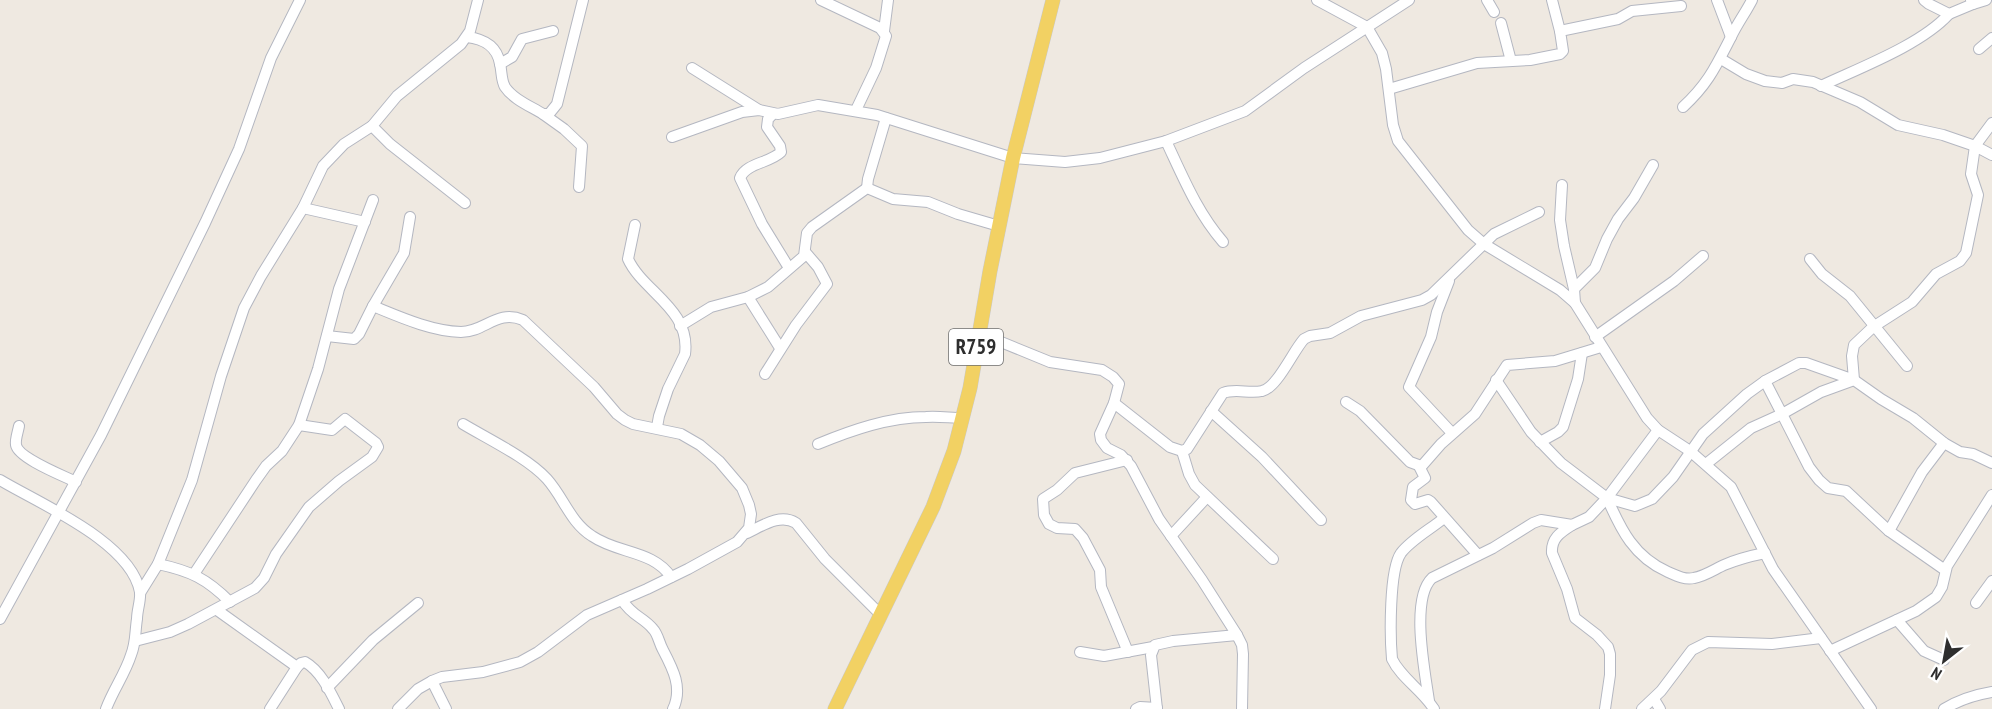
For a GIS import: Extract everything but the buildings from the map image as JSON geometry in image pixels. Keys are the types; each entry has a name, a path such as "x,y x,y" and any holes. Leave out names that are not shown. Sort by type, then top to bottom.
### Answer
{"main road":[{"name":"R759","path":"835,709 933,507 954,451 963,418 1013,158 1053,0"}],"street":[{"path":"0,619 118,402 172,287 206,223 236,156 274,50 300,0"},
{"path":"140,593 158,564 192,480 221,376 244,308 303,208 323,166 344,144 372,126 397,96 467,37 474,20 478,0"},
{"path":"543,114 549,114 557,104 567,56 583,0"},
{"path":"821,0 884,31"},
{"path":"856,110 880,60 886,36 884,31 888,0"},
{"path":"1317,0 1366,27 1382,54 1393,125 1398,141 1468,230 1484,244 1560,290 1575,303 1647,418 1658,430 1690,451 1731,487 1773,569 1868,708"},
{"path":"692,68 759,110 773,114 818,105 856,110 1013,158 1046,162 1083,160 1118,154 1166,141 1245,111 1409,0"},
{"path":"1487,0 1494,12"},
{"path":"1389,89 1461,67 1530,60 1563,53 1552,0"},
{"path":"1717,0 1731,37"},
{"path":"1683,107 1700,91 1721,59 1752,0"},
{"path":"1924,0 1949,14"},
{"path":"1821,86 1916,40 1938,27 1949,14 1972,2 1986,0"},
{"path":"1560,31 1618,19 1630,5 1680,6"},
{"path":"1501,23 1511,61"},
{"path":"500,64 512,57 522,39 553,31"},
{"path":"467,37 476,38 490,45 498,55 502,81 510,92 564,129 582,146 579,187"},
{"path":"1979,49 1992,38"},
{"path":"1721,59 1746,74 1765,81 1776,83 1793,79 1805,80 1860,102 1898,125 1936,133 1975,146 1992,155"},
{"path":"672,136 742,112 759,110"},
{"path":"773,114 767,126 780,146 781,152 745,170 740,178 762,224 789,268"},
{"path":"680,326 711,307 747,297 768,287 802,259 806,253 807,233 812,227 867,188 886,118"},
{"path":"1854,380 1852,356 1854,345 1873,327 1912,302 1936,274 1960,261 1966,253 1978,195 1971,174 1975,146 1992,123"},
{"path":"372,126 390,144 465,203"},
{"path":"1166,141 1199,209 1210,227 1224,242"},
{"path":"1574,289 1595,268 1606,239 1653,165"},
{"path":"1562,185 1560,220 1575,303"},
{"path":"867,188 893,199 928,202 999,226"},
{"path":"194,574 256,480 266,466 282,451 299,425 339,289 373,200"},
{"path":"303,208 366,222"},
{"path":"1182,451 1191,445 1220,396 1228,391 1266,390 1304,339 1330,333 1361,316 1422,300 1431,295 1494,234 1539,212"},
{"path":"327,336 347,339 357,337 405,253 410,217"},
{"path":"635,225 628,259 634,269 669,305 680,326 686,345 685,354 668,389 657,427"},
{"path":"765,374 780,348 827,284 806,253"},
{"path":"1478,555 1431,502 1428,500 1415,504 1411,500 1413,487 1425,478 1420,470 1422,466 1452,433 1475,414 1504,367 1510,363 1555,361 1582,353 1703,256"},
{"path":"1810,259 1822,274 1850,296 1906,366"},
{"path":"1452,274 1437,312 1431,337 1409,388 1452,433"},
{"path":"747,297 780,348"},
{"path":"373,306 433,327 463,332 506,316 523,320 594,387 617,414 633,424 657,427 681,434 700,445 733,476 742,488 751,514 747,533"},
{"path":"979,333 1050,362 1102,370 1119,384 1114,403 1100,434 1101,440 1107,448 1127,460 1159,519 1237,635 1243,654 1242,709"},
{"path":"1540,442 1563,427 1578,379 1582,353"},
{"path":"1496,380 1540,442 1569,470 1607,498 1635,506 1652,499 1673,477 1703,434 1747,394 1765,381 1799,363 1806,363 1854,380 1913,418 1944,443 1960,452 1973,454 1992,463"},
{"path":"1706,464 1751,428 1799,406 1821,392 1854,380"},
{"path":"1765,381 1803,458 1819,480 1828,488 1846,491 1889,531 1945,570"},
{"path":"1346,402 1360,411 1410,462 1422,466"},
{"path":"1114,403 1170,447 1182,451"},
{"path":"1211,411 1262,457 1321,520"},
{"path":"818,444 849,431 881,423 925,417 963,418"},
{"path":"135,641 170,632 217,610 255,588 262,581 276,554 309,507 372,457 378,447 345,419 332,430 299,425"},
{"path":"463,424 527,463 545,477 579,526 592,537 619,550 649,557 665,568 671,577"},
{"path":"19,426 16,445 18,451 31,460 76,482"},
{"path":"1605,709 1610,675 1608,647 1575,618 1567,589 1551,553 1553,542 1557,535 1589,517 1607,498 1658,430"},
{"path":"1889,531 1922,472 1944,443"},
{"path":"1182,451 1189,474 1207,497 1273,559"},
{"path":"1127,460 1075,473 1042,502 1044,515 1050,524 1057,528 1075,529 1087,544 1100,570 1101,587 1128,652"},
{"path":"0,480 58,513 116,551 126,561 135,577 140,593 135,641 131,656 106,709"},
{"path":"1830,651 1916,611 1936,597 1942,587 1945,570 1992,495"},
{"path":"1172,536 1207,497"},
{"path":"1607,498 1620,526 1643,557 1653,566 1680,578 1699,577 1744,557 1765,553"},
{"path":"398,709 418,689 442,677 494,670 520,662 538,652 587,615 671,577 737,542 747,533 784,518 796,523 825,559 881,615"},
{"path":"1432,705 1396,668 1392,659 1392,585 1399,556 1444,518"},
{"path":"1432,705 1421,647 1420,621 1424,589 1432,578 1541,520 1572,525"},
{"path":"158,564 194,574 213,585 230,602"},
{"path":"1976,603 1992,582"},
{"path":"622,600 630,611 656,631 662,649 674,668 676,697 673,709"},
{"path":"327,688 373,639 418,603"},
{"path":"217,610 297,667"},
{"path":"1897,620 1924,651 1944,660"},
{"path":"1080,652 1104,656 1153,647 1160,643 1237,635"},
{"path":"1642,709 1654,699 1692,650 1708,642 1772,644 1821,638"},
{"path":"1136,709 1140,707 1157,708 1151,655 1153,647"},
{"path":"270,709 301,663 309,664 339,709"},
{"path":"432,681 446,709"},
{"path":"1944,709 1962,700 1992,693"},
{"path":"1654,699 1660,709"}]}
